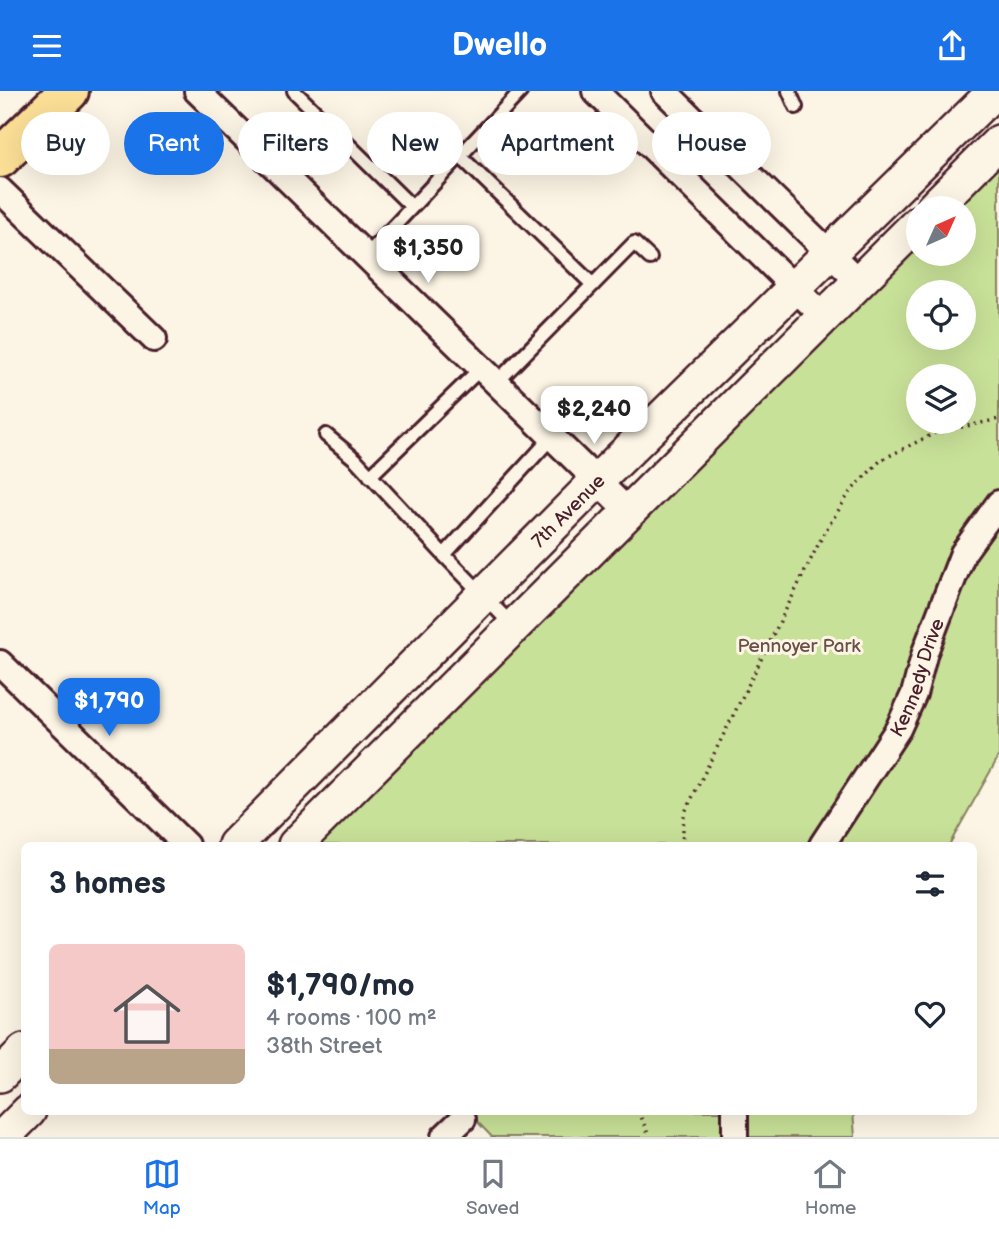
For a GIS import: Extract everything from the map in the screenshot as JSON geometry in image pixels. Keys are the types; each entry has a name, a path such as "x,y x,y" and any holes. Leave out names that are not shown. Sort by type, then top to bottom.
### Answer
{"main road":[{"path":"0,159 69,91"}],"street":[{"path":"197,91 628,511"},
{"path":"595,91 824,317"},
{"path":"664,91 859,282"},
{"name":"7th Avenue","path":"238,842 597,481 995,91"},
{"path":"945,196 999,142"},
{"path":"0,190 154,339"},
{"path":"298,842 906,235"},
{"name":"Kennedy Drive","path":"824,842 898,729 915,694 925,652 963,553 999,503"},
{"path":"0,663 183,842"},
{"path":"0,1075 21,1054"},
{"path":"4,1135 25,1115"},
{"path":"735,1115 735,1137"},
{"path":"444,1137 463,1119"}],"lane":[{"path":"294,91 412,207"},
{"path":"463,153 521,91"},
{"path":"789,91 796,107"},
{"path":"463,159 593,285"},
{"path":"366,256 442,175"},
{"path":"370,476 593,285 634,243 650,258"},
{"path":"326,435 370,476 513,626"},
{"path":"444,555 552,437"}],"path":[{"path":"682,842 684,814 824,533 850,492 881,460 935,433 999,419"},
{"path":"641,1115 649,1137"}],"green space":[{"name":"Pennoyer Park","path":"999,161 999,756 951,842 320,842 906,255 906,266 976,266 976,196 964,196"},
{"path":"471,1115 853,1115 855,1137 492,1137"}]}
